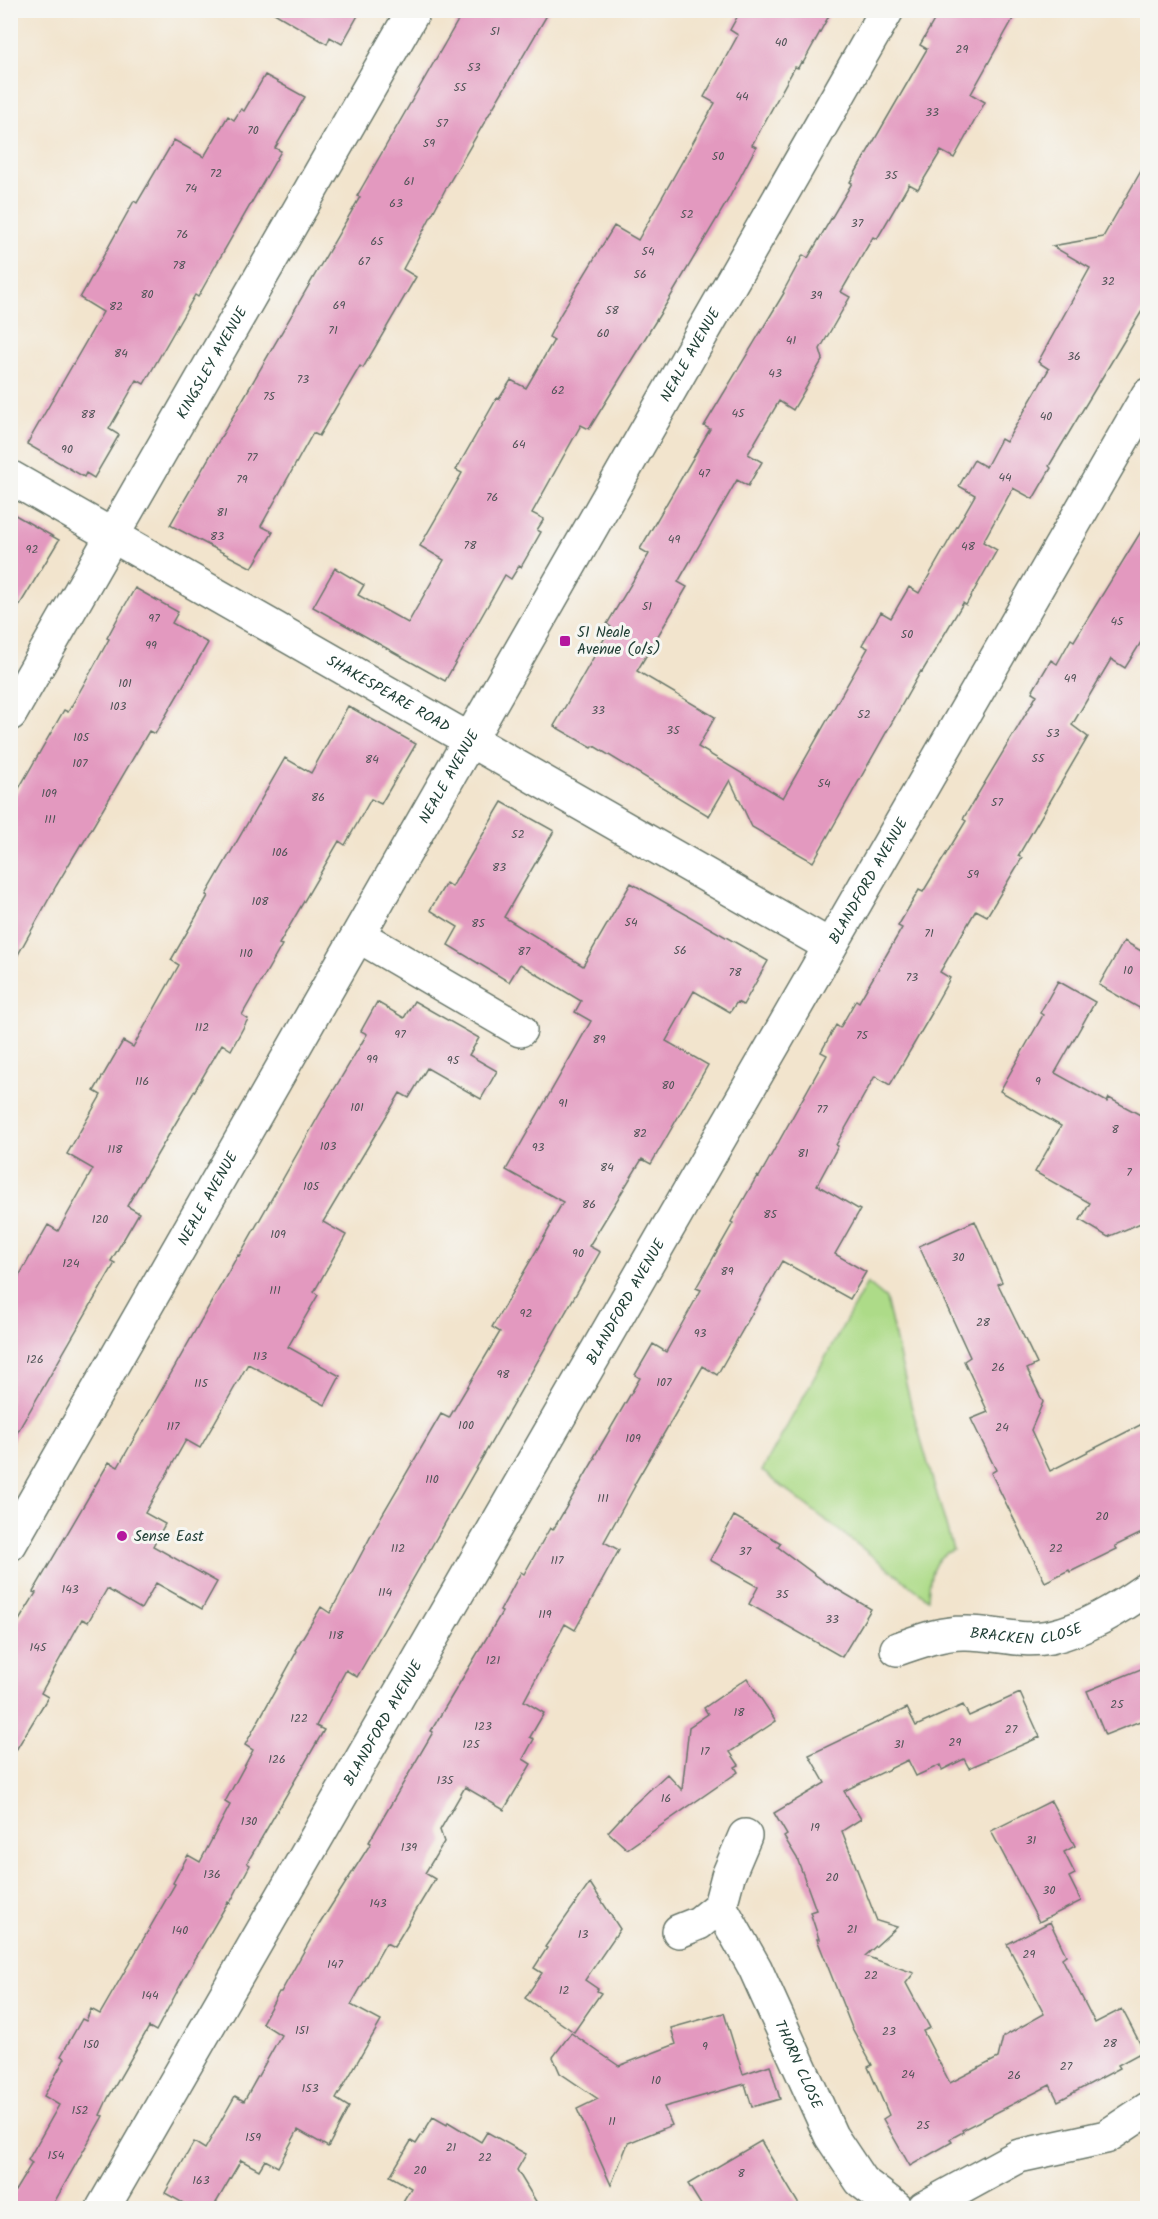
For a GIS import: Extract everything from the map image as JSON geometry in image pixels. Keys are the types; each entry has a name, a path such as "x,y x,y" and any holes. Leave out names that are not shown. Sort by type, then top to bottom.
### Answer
{"street":[{"name":"KINGSLEY AVENUE","path":"10,714 414,10"},
{"name":"NEALE AVENUE","path":"10,1544 887,10"},
{"name":"BLANDFORD AVENUE","path":"103,2208 1148,395"},
{"name":"SHAKESPEARE ROAD","path":"10,477 830,946"},
{"path":"359,936 520,1030"},
{"name":"BRACKEN CLOSE","path":"897,1649 937,1636 963,1632 1016,1639 1049,1637 1088,1625 1148,1588"},
{"path":"679,1930 699,1923 720,1906 728,1876 745,1836"},
{"name":"THORN CLOSE","path":"720,1906 754,1968 831,2136 861,2181 896,2208"},
{"path":"924,2208 1019,2156 1106,2137 1148,2109"}],"green space":[{"path":"867,1283 886,1299 911,1405 953,1550 946,1553 936,1563 929,1584 928,1599 762,1471"}],"building":[{"path":"269,10 361,10 342,44 330,37 327,44"},
{"path":"464,10 550,10 446,188 403,269 416,277 363,368 360,366 319,436 313,433 261,526 273,532 252,568 170,525 360,197 357,196"},
{"path":"741,10 832,10 803,63 801,62 798,68 795,67 752,145 756,147 728,200 665,306 589,429 581,425 532,513 544,519 537,530 541,532 521,567 519,566 511,579 505,575 445,681 313,607 335,568 364,585 358,595 408,623 444,560 420,546 462,473 456,470 497,398 499,399 511,380 526,388 554,340 549,337 560,315 614,226 638,240 715,103 704,97 738,35 730,30"},
{"path":"940,10 1018,10 971,94 985,102 954,158 941,151 918,189 909,184 877,239 873,237 841,292 850,297 820,349 823,359 793,410 779,401 748,454 762,462 748,486 737,480 678,582 687,587 637,671 715,717 698,747 783,798 868,648 862,645 881,612 891,618 909,587 919,593 975,495 959,486 974,460 986,467 1001,439 1006,442 1049,369 1038,362 1090,268 1052,246 1103,237 1148,159 1148,301 1049,466 1051,468 1033,499 1013,488 983,542 997,550 966,605 963,603 921,671 813,862 752,827 730,780 709,816 594,746 592,748 554,726 611,627 607,624 649,554 640,549 710,429 704,426 784,293 803,255 808,258 852,183 850,182 927,49 920,45"},
{"path":"265,75 305,97 275,148 281,151 198,297 195,295 144,384 137,380 109,429 119,435 94,478 86,473 84,477 27,444 103,312 80,298 134,201 137,203 174,140 204,157 228,116 234,120 241,109 244,111"},
{"path":"10,512 59,540 10,621"},
{"path":"1148,520 1148,631 1125,668 1111,659 1072,725 1088,737 1018,856 1022,858 987,916 976,910 940,972 950,978 932,1013 890,1085 875,1076 836,1145 838,1146 817,1185 860,1210 835,1254 866,1272 850,1299 782,1261 717,1375 703,1366 604,1542 619,1550 575,1630 565,1624 524,1701 544,1713 530,1737 534,1739 523,1759 531,1764 504,1810 465,1787 440,1830 444,1842 425,1873 435,1879 394,1947 386,1943 351,2005 381,2021 336,2099 349,2107 328,2147 298,2130 278,2167 265,2160 259,2170 241,2160 213,2208 192,2208 165,2193 194,2142 205,2149 235,2096 244,2101 281,2035 262,2023 279,1992 371,1843 369,1842 433,1732 431,1731 502,1612 500,1611 521,1572 524,1574 550,1528 553,1530 595,1458 640,1378 635,1375 653,1344 666,1352 701,1290 696,1288 733,1223 731,1222 757,1176 759,1177 827,1055 821,1052 836,1025 840,1028 856,1000 859,1002 902,928 898,926 919,890 923,892 966,821 963,819 1037,695 1032,692 1051,660 1057,664 1071,639 1074,641"},
{"path":"135,588 178,612 172,623 208,643 155,734 149,731 56,886 10,969 10,804 64,710 68,712"},
{"path":"348,706 416,744 381,804 371,799 345,845 339,841 279,944 282,945 242,1015 248,1019 231,1050 222,1044 127,1206 139,1213 111,1261 115,1263 10,1445 10,1292 48,1225 58,1231 93,1169 67,1154 101,1095 94,1091 123,1041 133,1047 179,965 171,960 285,758 311,773"},
{"path":"502,802 554,831 504,917 583,966 631,883 768,961 743,1005 737,1002 730,1012 694,991 666,1041 708,1065 651,1164 642,1159 589,1246 600,1252 357,1677 346,1670 316,1726 324,1730 247,1863 250,1865 230,1903 228,1902 188,1971 156,2031 149,2027 108,2098 100,2115 103,2116 51,2208 10,2208 10,2199 32,2163 28,2160 59,2105 44,2096 65,2058 61,2056 82,2019 86,2021 91,2009 100,2014 175,1884 173,1883 188,1855 200,1862 230,1805 225,1802 253,1750 245,1745 297,1651 295,1650 321,1607 330,1613 382,1515 441,1414 449,1418 500,1332 492,1327 563,1202 506,1170 591,1021 575,1012 581,1001 520,964 509,982 448,945 458,927 430,910 446,883 452,887"},
{"path":"1124,941 1148,955 1148,1013 1099,985"},
{"path":"1058,981 1095,1002 1055,1073 1107,1102 1109,1098 1148,1119 1148,1220 1108,1237 1080,1220 1090,1203 1035,1172 1061,1126 1000,1091 1043,1015 1040,1013"},
{"path":"414,1001 479,1038 469,1055 497,1071 481,1099 427,1068 409,1098 400,1093 323,1222 346,1235 314,1292 318,1295 288,1347 340,1376 325,1405 248,1364 200,1448 186,1440 145,1513 165,1524 153,1546 217,1582 202,1609 156,1583 141,1609 107,1589 88,1622 82,1619 41,1693 48,1697 10,1760 10,1635 109,1462 118,1467 367,1034 361,1031 377,1002 404,1018"},
{"path":"975,1221 1002,1282 998,1284 1037,1364 1027,1369 1043,1402 1031,1430 1050,1471 1148,1421 1148,1530 1115,1546 1117,1549 1045,1582 991,1473 996,1470 971,1419 988,1412 964,1361 970,1357 919,1246"},
{"path":"734,1516 781,1543 778,1547 825,1582 871,1609 842,1657 749,1604 758,1587 710,1560"},
{"path":"1148,1666 1148,1718 1105,1735 1087,1691"},
{"path":"747,1678 776,1721 730,1752 739,1765 735,1767 738,1772 627,1849 608,1832 667,1774 682,1790 689,1727 708,1714 704,1708"},
{"path":"1020,1693 1040,1737 969,1768 964,1759 942,1770 940,1765 916,1776 908,1760 844,1791 861,1819 842,1831 877,1921 897,1927 865,1956 914,1973 906,1983 930,2028 923,2031 950,2083 998,2058 1003,2037 1044,2014 1007,1944 1050,1922 1066,1955 1062,1958 1095,2023 1122,2009 1144,2051 1118,2065 1120,2068 1058,2101 1050,2085 962,2130 963,2132 950,2139 952,2142 910,2166 883,2119 889,2115 868,2067 872,2065 852,2028 817,1939 819,1939 810,1912 816,1910 797,1858 784,1837 787,1835 774,1813 825,1783 809,1755 907,1708 916,1726 963,1705 969,1716"},
{"path":"1051,1801 1075,1846 1064,1852 1075,1874 1069,1877 1081,1901 1039,1922 991,1831"},
{"path":"590,1883 620,1929 585,1980 601,1993 574,2032 525,1998 542,1973 534,1968 547,1948 545,1947"},
{"path":"724,2013 743,2074 770,2065 780,2099 752,2107 745,2084 664,2107 672,2125 628,2143 611,2185 577,2109 598,2099 560,2073 553,2057 571,2033 619,2066 676,2044 671,2028"},
{"path":"433,2117 447,2125 448,2122 481,2142 487,2132 526,2154 517,2170 540,2208 399,2208 411,2188 390,2176 411,2141 416,2144"},
{"path":"761,2141 801,2208 703,2208 688,2184"}],"place":[{"name":"51 Neale Avenue (o/s)","path":"565,641"},
{"name":"Sense East","path":"122,1536"}]}
